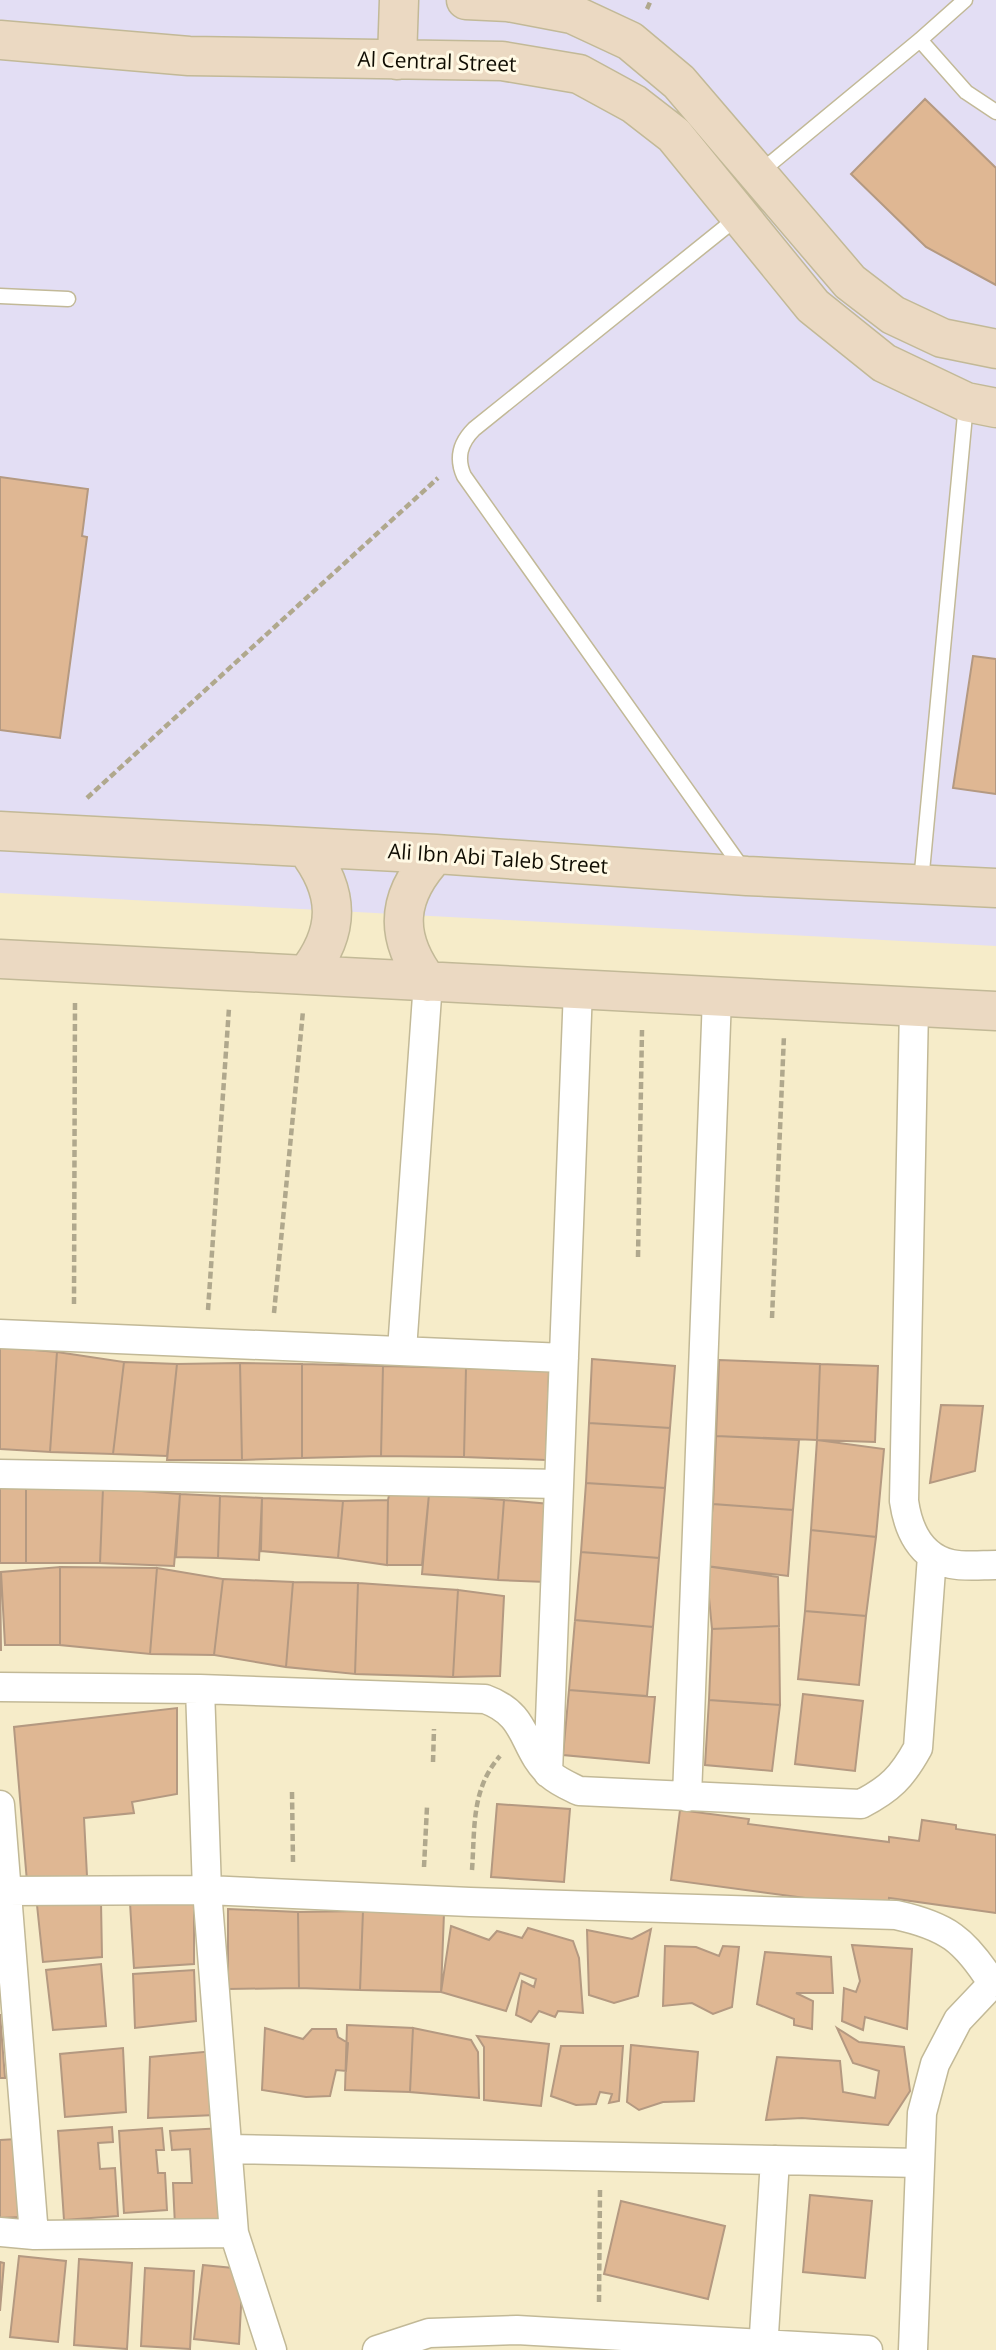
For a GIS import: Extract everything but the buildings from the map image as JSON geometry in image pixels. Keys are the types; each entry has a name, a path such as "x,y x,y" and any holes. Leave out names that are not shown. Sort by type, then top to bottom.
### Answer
{"street":[{"path":"397,61 399,0"},
{"path":"466,0 508,1 572,14 630,41 679,82 850,282 893,315 943,338 996,349"},
{"name":"Al Central Street","path":"0,40 189,56 502,61 579,74 635,104 674,135 813,306 884,363 981,405"},
{"name":"Ali Ibn Abi Taleb Street","path":"0,831 436,855 747,876 996,888"},
{"path":"306,848 320,866 330,888 333,911 330,934 321,956 306,975"},
{"path":"402,1350 428,982 413,962 405,940 403,916 408,893 419,872 436,855"},
{"path":"0,959 996,1012"},
{"path":"548,1773 578,989"},
{"path":"687,1797 717,997"},
{"path":"915,1007 904,1501 907,1523 916,1541 932,1556 951,1564 996,1565"},
{"path":"0,1334 564,1357"},
{"path":"0,1474 559,1484"},
{"path":"0,1687 200,1689 485,1699 511,1712 548,1773 561,1783 579,1791 861,1804 885,1791 905,1772 918,1748 932,1556"},
{"path":"200,1689 207,1890 234,2233 272,2350"},
{"path":"0,1805 34,2235"},
{"path":"6,1891 207,1890 470,1902 896,1915 926,1921 953,1936 975,1956 994,1982 958,2020 934,2064 922,2113 913,2350"},
{"path":"228,2149 920,2163"},
{"path":"763,2347 775,2160"},
{"path":"0,2232 34,2235 234,2233"},
{"path":"377,2350 429,2333 517,2330 763,2347 868,2350"}],"lane":[{"path":"758,174 965,0"},
{"path":"920,40 966,92 996,112"},
{"path":"740,216 474,429 466,437 459,459 464,476 747,876"},
{"path":"0,296 68,299"},
{"path":"921,884 981,405"}],"path":[{"path":"48,834 459,459"},
{"path":"74,1337 76,963"},
{"path":"206,1342 232,971"},
{"path":"271,1345 306,975"},
{"path":"638,1257 643,993"},
{"path":"772,1318 786,1000"},
{"path":"470,1902 477,1794 486,1770 503,1751 525,1738"},
{"path":"292,1791 293,1894"},
{"path":"423,1900 427,1807"},
{"path":"599,2335 600,2156"}],"shaded area":[{"path":"0,0 996,0 996,946 0,893"}]}
